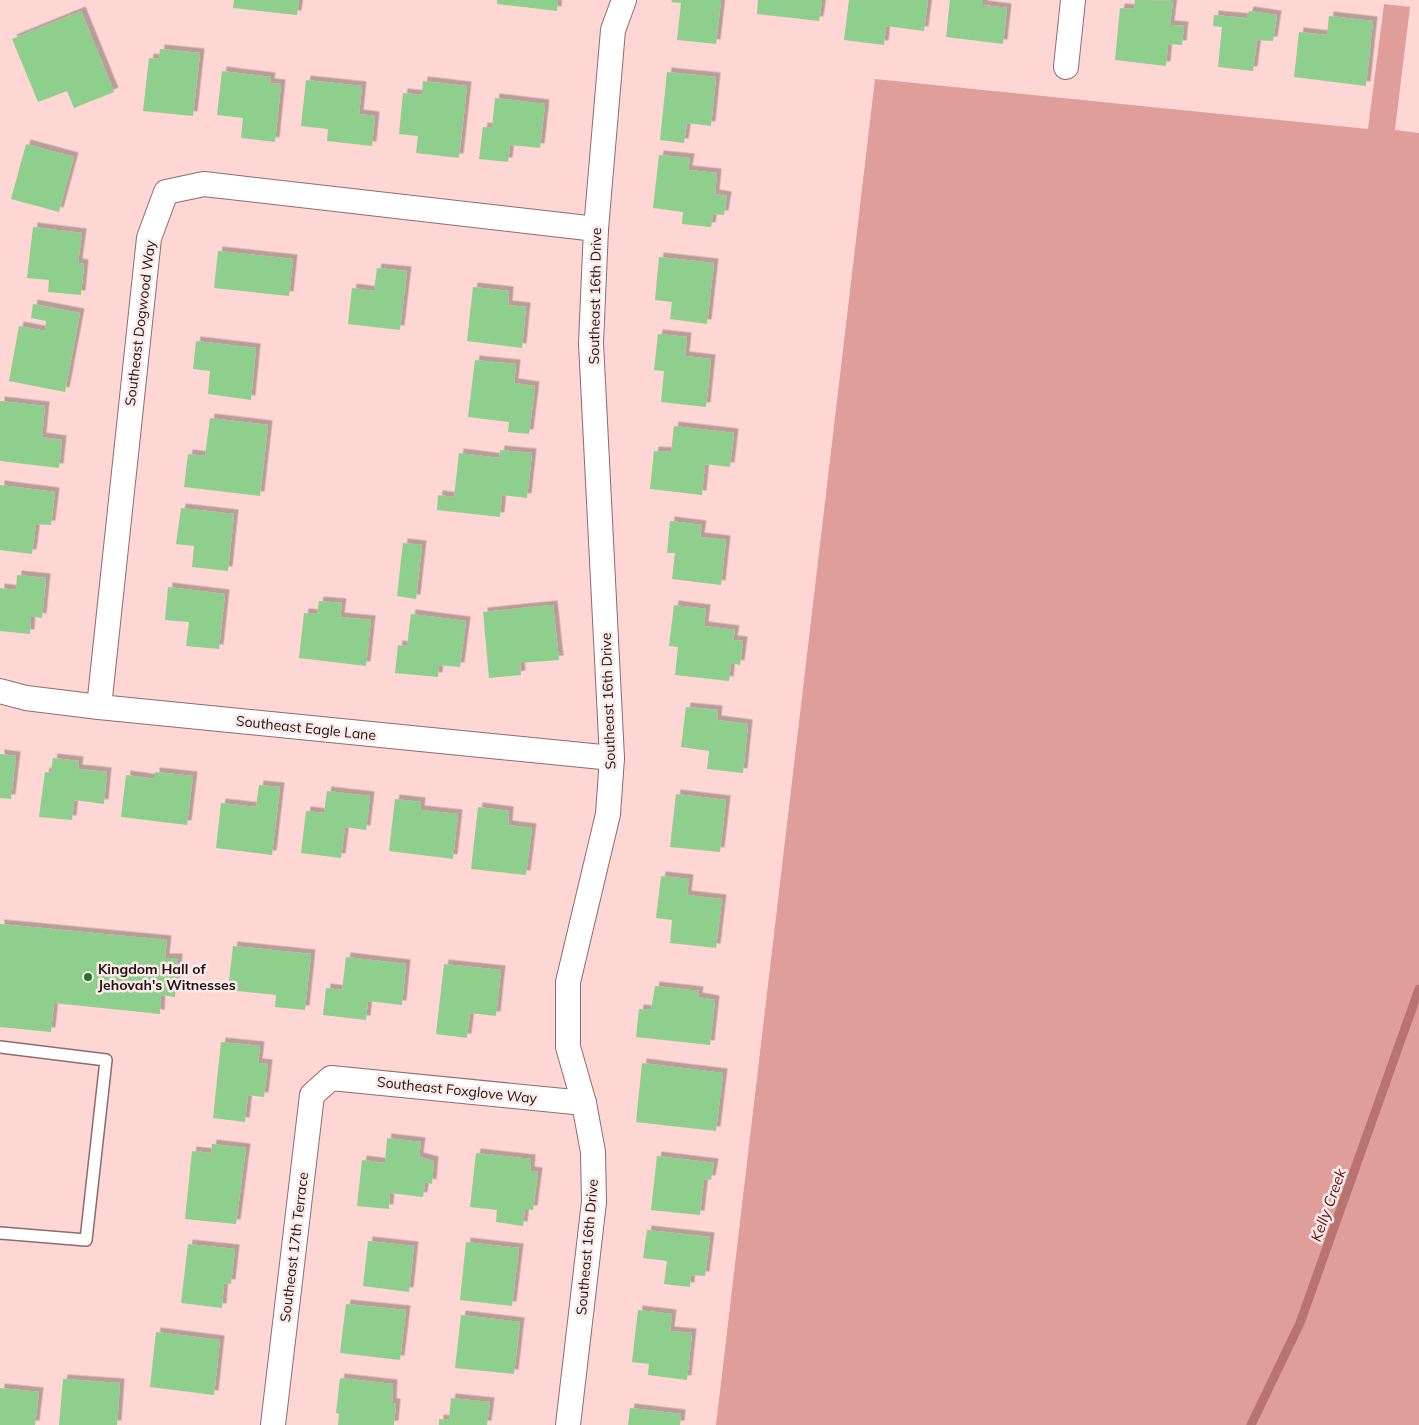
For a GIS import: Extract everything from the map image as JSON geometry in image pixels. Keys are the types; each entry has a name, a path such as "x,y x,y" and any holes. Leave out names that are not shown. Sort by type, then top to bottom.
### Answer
{"street":[{"name":"Southeast 16th Drive","path":"568,1425 594,1202 593,1152 584,1103 568,1047 568,982 608,814 612,758 592,343 596,229 614,30 624,0"},
{"path":"1066,67 1073,0"},
{"name":"Southeast Dogwood Way","path":"99,707 149,238 166,192 204,184 596,229"},
{"name":"Southeast Eagle Lane","path":"0,691 26,698 99,707 612,758"},
{"name":"Southeast Foxglove Way","path":"331,1078 584,1103"},
{"name":"Southeast 17th Terrace","path":"273,1425 312,1095 331,1078"}],"lane":[{"path":"0,1047 106,1060 86,1240 0,1233"}],"shaded area":[{"path":"1384,4 1410,7 1395,130 1419,133 1419,1425 716,1425 875,79 1368,129"}],"building":[{"path":"234,0 299,0 297,15 233,8"},
{"path":"497,0 558,0 557,11 497,4"},
{"path":"672,0 721,0 716,44 677,40 681,3 671,2"},
{"path":"758,0 822,0 819,21 757,14"},
{"path":"849,0 928,0 924,31 886,26 884,45 844,40"},
{"path":"950,0 983,0 983,5 1007,8 1003,44 946,37"},
{"path":"1135,0 1173,1 1170,25 1184,26 1182,45 1168,44 1166,66 1115,60 1120,8 1134,9"},
{"path":"81,11 114,92 74,108 67,91 38,102 12,39"},
{"path":"1249,11 1277,15 1273,41 1257,40 1253,71 1218,67 1222,27 1213,26 1214,15 1247,18"},
{"path":"1329,16 1373,21 1366,86 1294,77 1299,32 1327,35"},
{"path":"160,49 200,53 193,116 143,111 149,58 159,59"},
{"path":"222,71 271,77 270,83 281,84 275,142 241,138 243,118 217,115"},
{"path":"667,72 716,77 711,126 687,123 684,143 660,140"},
{"path":"306,80 362,86 359,114 375,116 372,146 327,141 328,129 301,126"},
{"path":"423,81 467,86 459,158 416,153 418,136 399,134 403,93 422,95"},
{"path":"495,98 545,104 540,148 510,145 508,162 479,159 483,127 492,128"},
{"path":"26,144 74,157 59,212 11,199"},
{"path":"659,155 690,158 688,170 717,173 715,194 727,196 724,215 713,214 711,227 682,224 683,212 653,208"},
{"path":"33,227 82,233 78,263 84,264 81,295 48,292 49,280 27,278"},
{"path":"218,251 293,259 289,296 214,288"},
{"path":"659,257 714,263 707,324 670,319 672,302 655,300"},
{"path":"377,268 407,271 400,330 348,324 352,288 374,291"},
{"path":"473,287 509,291 508,305 526,307 522,348 467,341"},
{"path":"33,304 80,313 65,392 9,381 19,326 45,331 46,321 31,318"},
{"path":"658,334 687,337 685,356 711,359 706,407 661,402 664,371 654,370"},
{"path":"196,341 256,348 251,400 208,394 210,371 193,369"},
{"path":"475,360 516,364 514,383 535,386 529,434 508,432 509,422 468,417"},
{"path":"0,401 45,406 42,437 62,440 59,468 0,461"},
{"path":"210,418 268,425 260,496 184,487 188,454 205,456"},
{"path":"674,426 734,433 730,467 705,464 702,495 650,489 654,451 671,452"},
{"path":"500,450 532,453 527,498 502,495 500,517 437,510 438,495 454,497 459,453 499,458"},
{"path":"0,485 55,492 51,525 36,524 32,554 0,550"},
{"path":"181,508 234,514 228,571 192,567 194,546 176,544"},
{"path":"670,521 702,525 700,537 726,540 721,585 672,579 675,553 667,553"},
{"path":"403,543 422,545 416,599 397,596"},
{"path":"17,575 46,578 42,618 31,616 30,634 0,631 0,588 16,590"},
{"path":"168,587 225,594 219,649 186,646 189,622 165,620"},
{"path":"319,601 342,603 340,617 371,620 366,666 299,658 304,613 317,614"},
{"path":"553,605 559,660 520,663 521,675 489,678 483,612"},
{"path":"674,605 706,609 704,626 735,630 733,640 743,641 740,665 731,663 729,681 675,675 678,647 669,646"},
{"path":"411,614 466,621 460,667 439,665 438,677 395,673 398,645 407,646"},
{"path":"686,707 718,710 717,720 748,724 743,773 707,769 709,751 681,747"},
{"path":"0,754 16,756 11,799 0,798"},
{"path":"53,758 79,761 78,769 107,772 104,804 74,800 72,820 39,817 45,772 51,773"},
{"path":"155,772 193,776 187,825 121,817 126,775 155,779"},
{"path":"259,785 280,787 272,855 216,848 221,803 256,807"},
{"path":"327,791 370,796 366,830 345,827 341,858 301,853 306,811 324,813"},
{"path":"676,794 726,800 720,852 670,847"},
{"path":"395,799 421,802 420,810 458,814 453,859 389,851"},
{"path":"478,807 509,811 508,825 532,828 526,875 471,869"},
{"path":"661,876 689,879 687,895 722,899 716,948 670,943 672,920 656,918"},
{"name":"Kingdom Hall of Jehovah's Witnesses","path":"0,924 167,940 165,958 178,958 175,997 161,995 160,1014 54,1003 51,1032 0,1027"},
{"path":"233,946 311,954 305,1010 275,1007 276,995 228,990"},
{"path":"346,957 406,964 402,1005 368,1001 366,1020 323,1015 326,988 342,990"},
{"path":"444,964 501,970 496,1016 470,1013 467,1038 436,1034"},
{"path":"655,986 699,991 698,997 715,1000 710,1045 636,1037 639,1009 651,1010"},
{"path":"221,1042 260,1046 258,1063 268,1064 264,1097 248,1095 245,1122 213,1118"},
{"path":"642,1063 723,1073 716,1131 636,1122"},
{"path":"387,1138 421,1142 419,1157 434,1161 432,1184 425,1182 423,1197 390,1193 389,1209 357,1206 362,1160 385,1163"},
{"path":"212,1144 246,1148 236,1224 185,1219 192,1151 211,1153"},
{"path":"476,1153 531,1159 530,1171 538,1172 533,1210 525,1209 523,1226 496,1222 497,1210 470,1207"},
{"path":"657,1156 714,1163 711,1180 704,1179 700,1215 651,1210"},
{"path":"647,1230 710,1237 705,1276 691,1275 690,1287 664,1284 667,1261 643,1258"},
{"path":"368,1241 414,1246 409,1292 363,1286"},
{"path":"466,1242 519,1248 512,1306 460,1300"},
{"path":"188,1244 235,1249 231,1284 224,1283 222,1308 181,1303"},
{"path":"346,1304 406,1310 400,1360 340,1353"},
{"path":"638,1310 672,1314 670,1331 692,1333 687,1380 648,1375 649,1364 632,1362"},
{"path":"461,1315 520,1322 514,1374 455,1368"},
{"path":"156,1332 220,1340 214,1395 150,1387"},
{"path":"340,1378 393,1384 392,1403 396,1403 394,1425 338,1425 339,1414 336,1413"},
{"path":"63,1379 120,1383 117,1425 59,1425"},
{"path":"0,1388 39,1392 35,1425 0,1425"},
{"path":"451,1398 490,1402 487,1425 439,1425 439,1419 449,1420"},
{"path":"630,1408 681,1414 680,1425 628,1425"}],"waterway":[{"name":"Kelly Creek","path":"1251,1425 1300,1323 1419,989"}],"place":[{"name":"Kingdom Hall of Jehovah's Witnesses","path":"88,977"}]}
